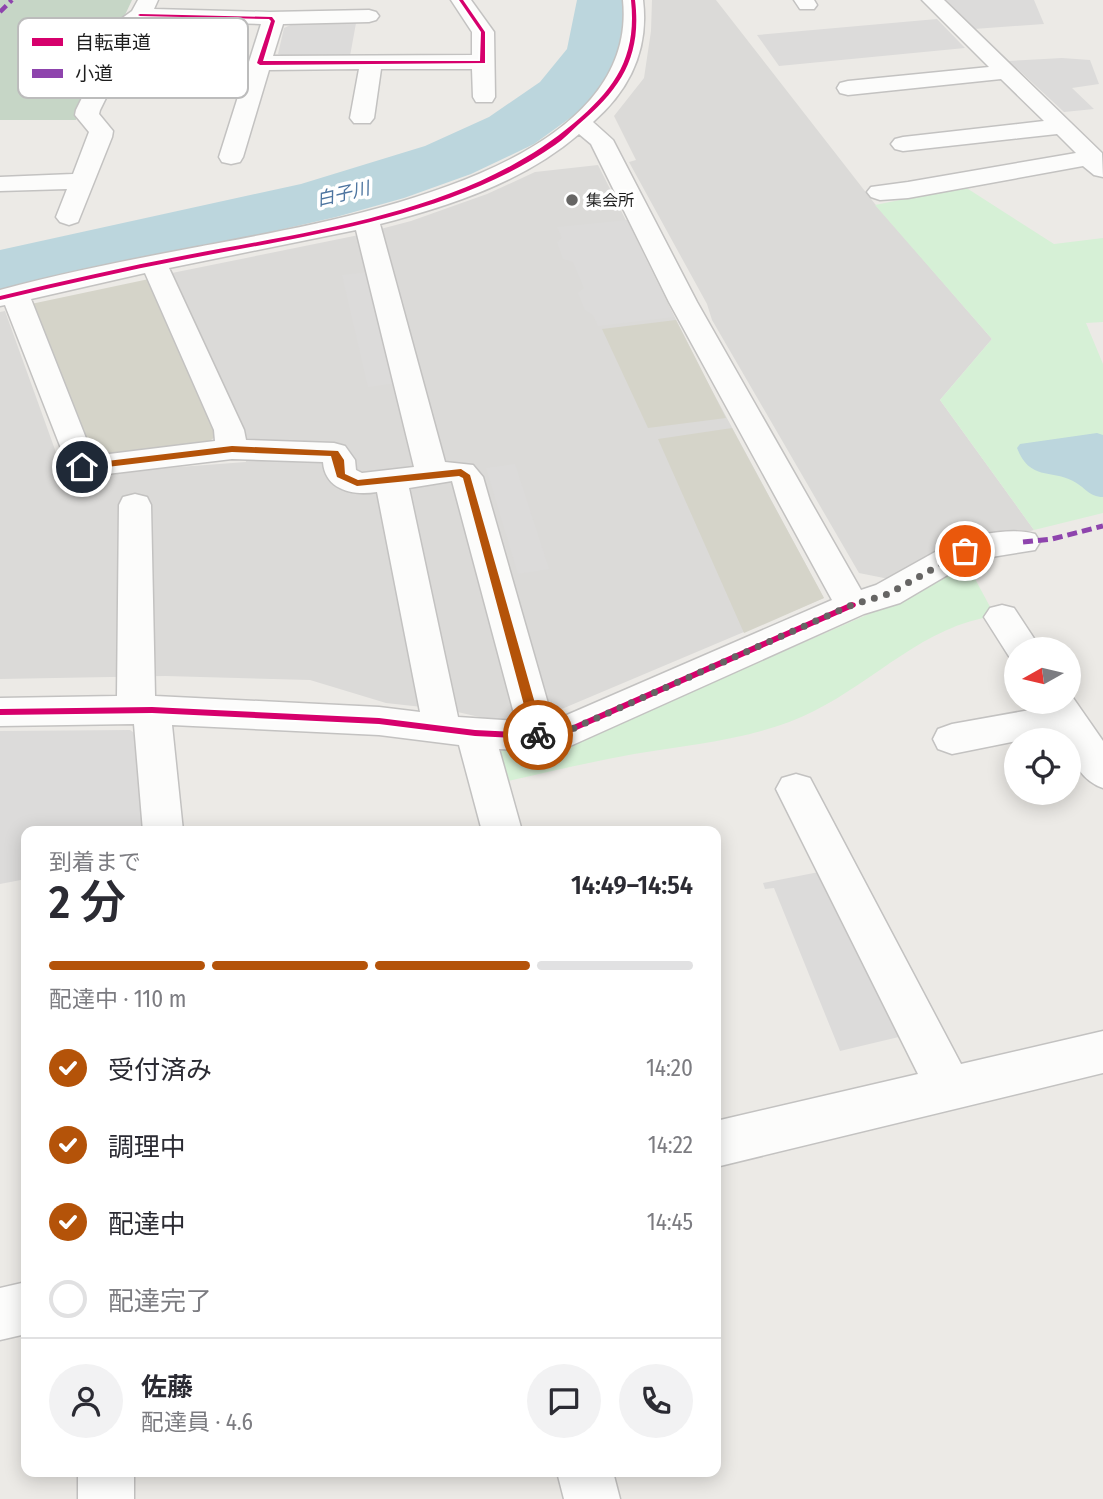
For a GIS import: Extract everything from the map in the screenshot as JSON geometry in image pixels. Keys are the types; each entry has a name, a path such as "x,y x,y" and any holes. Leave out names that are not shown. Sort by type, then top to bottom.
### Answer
{"street":[{"path":"461,0 483,32 484,97"},
{"path":"539,737 467,477 461,472 357,483 340,475 340,460 334,453 232,449 82,467 8,296 366,219 450,195 497,176 561,138 609,93 627,65 635,37 633,0"},
{"path":"932,0 1063,126 1093,160"},
{"path":"144,7 270,18 369,16"},
{"path":"231,157 273,21 270,18"},
{"path":"260,63 483,62"},
{"path":"362,118 371,63"},
{"path":"848,88 1006,72"},
{"path":"69,217 101,131 87,115 94,98"},
{"path":"580,123 601,140 683,302 852,605"},
{"path":"903,144 1063,126"},
{"path":"880,192 908,190 1011,171 1093,160"},
{"path":"1011,171 1037,191"},
{"path":"0,184 83,181"},
{"path":"366,219 432,475"},
{"path":"154,264 229,430 232,449"},
{"path":"391,480 458,731 500,826"},
{"path":"135,505 144,710 162,826"},
{"path":"0,712 144,710 379,721 458,731 554,737 852,605 888,594 965,551 1023,542"},
{"path":"1002,617 1015,637"},
{"path":"952,739 1044,714"},
{"path":"1065,714 1103,773"},
{"path":"796,789 949,1089"},
{"path":"721,1143 1103,1052"},
{"path":"0,1314 21,1309"},
{"path":"106,1477 106,1499"},
{"path":"586,1477 592,1499"}],"shaded area":[{"path":"652,0 716,0 875,204 992,339 940,400 1034,530 1013,536 961,539 889,579 859,573 712,320 707,304 629,162 636,160 614,116 644,78 651,31"},
{"path":"946,0 1034,0 1044,24 974,29"},
{"path":"937,19 965,48 779,66 757,35"},
{"path":"295,23 356,23 350,56 287,57 278,54 284,28"},
{"path":"1062,58 1090,60 1099,84 1072,88 1094,109 1064,112 1009,61"},
{"path":"598,165 708,383 824,598 538,719 488,719 449,710 386,703 310,680 165,676 0,679 0,312 5,311 67,483 139,470 246,462 242,435 217,372 167,274 354,236 411,221 487,194 535,172"},
{"path":"627,220 674,317 598,326 593,315 585,310 578,293 584,288 573,262 563,259 557,242 562,238 557,227"},
{"path":"370,272 397,383 368,387 342,275"},
{"path":"149,279 219,434 207,443 99,458 91,453 31,304"},
{"path":"676,320 726,418 648,428 602,329"},
{"path":"732,428 824,598 744,633 658,439"},
{"path":"515,464 549,569 518,574 486,468"},
{"path":"130,730 143,739 148,826 21,826 21,880 0,884 0,731"},
{"path":"819,872 903,1036 840,1051 774,888 765,889 763,883"}],"green space":[{"path":"0,0 132,0 124,18 18,18 18,98 86,98 76,120 0,120"},
{"path":"965,187 1054,244 1103,238 1103,322 1086,323 1103,364 1103,513 1034,530 940,400 992,339 875,205"},
{"path":"967,564 995,616 970,621 923,642 814,711 749,734 618,757 504,782 495,746 562,748 894,603"}],"water":[{"path":"1097,433 1103,435 1103,497 1094,495 1065,477 1034,470 1022,458 1017,448 1020,444"}],"waterway":[{"name":"白子川","path":"0,272 312,202 380,184 448,160 511,131 562,95 596,52 605,0"}],"marked path":[{"path":"0,12 12,0"},
{"path":"1023,542 1052,539 1103,526"}],"cycle path":[{"path":"140,15 270,18 273,21 260,63 483,62 483,32 461,0"},
{"path":"0,298 136,267 344,226 455,193 507,171 554,143 594,109 614,85 632,46 635,16 633,0"},
{"path":"0,712 152,710 379,721 475,733 554,737 852,605"}],"way so far":[{"path":"538,735 554,737 852,605 888,594 965,551"}],"place":[{"name":"集会所","path":"572,200"}],"route":[{"path":"82,467 232,449 334,453 340,460 340,475 357,483 461,472 467,477 538,735"}]}
